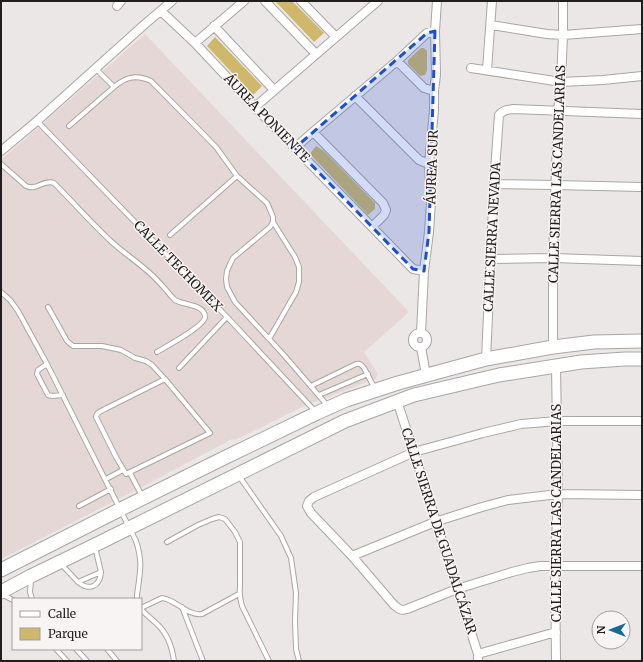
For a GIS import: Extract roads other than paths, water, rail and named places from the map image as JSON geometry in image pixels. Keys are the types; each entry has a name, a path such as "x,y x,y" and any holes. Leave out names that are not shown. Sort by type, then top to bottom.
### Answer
{"main road":[{"path":"1,570 143,498 346,400 398,383 486,359 553,347 594,342 642,341"},
{"path":"1,593 31,576 345,421 414,395 499,375 581,362 642,359"}],"street":[{"path":"1,151 172,1"},
{"path":"195,43 244,1"},
{"path":"265,1 316,54"},
{"path":"300,1 336,37"},
{"path":"255,107 378,1"},
{"name":"ÁUREA SUR","path":"426,375 421,347 427,340 421,333 424,272 431,202 429,164 436,75 435,31 437,1"},
{"path":"487,70 492,1"},
{"name":"CALLE SIERRA LAS CANDELARIAS","path":"553,347 555,185 558,111 561,82 563,1"},
{"name":"ÁUREA PONIENTE","path":"161,11 195,43 255,107 413,269 424,272"},
{"path":"491,25 547,34 563,35 642,29"},
{"path":"214,26 274,90"},
{"path":"296,148 397,61 427,33 435,31"},
{"path":"397,61 424,88 434,91"},
{"path":"471,68 561,82 642,76"},
{"path":"356,96 419,160 429,164"},
{"name":"CALLE SIERRA NEVADA","path":"486,359 494,184 499,115 506,110 558,111"},
{"path":"558,111 642,114"},
{"name":"ÁUREA PONIENTE","path":"313,132 384,203 386,210 384,215 372,228"},
{"path":"494,184 642,187"},
{"path":"491,259 553,258 642,261"},
{"name":"CALLE SIERRA LAS CANDELARIAS","path":"556,366 558,494 556,661"},
{"name":"CALLE SIERRA DE GUADALCÁZAR","path":"396,402 414,452 478,658"},
{"path":"642,421 557,420 521,424 483,432 414,452 314,497 309,501 307,506 311,513 352,556 399,610 407,609 457,589 528,568 540,566 642,566"},
{"path":"352,556 435,522 508,500 558,494 642,495"},
{"path":"478,658 556,632"}],"lane":[{"path":"96,69 114,87"},
{"path":"69,126 121,81 129,77 144,78 151,81 216,147 237,176 267,203 273,222 295,257 299,267 299,282 296,292 269,339"},
{"name":"CALLE TECHOMEX","path":"37,121 317,413"},
{"path":"1,164 30,188 34,188 48,182 54,183 115,245 146,270 175,299 181,303 191,304 204,313 206,316 203,322 189,333 157,352"},
{"path":"170,235 237,176"},
{"path":"273,222 270,227 233,258 227,271 227,287 235,302 330,407"},
{"path":"1,292 14,304 47,364 136,541 141,558 138,598"},
{"path":"48,307 67,341 73,346 102,346 121,350 152,365 166,379 210,433 126,474 122,470 96,415 166,379"},
{"path":"179,368 227,318"},
{"path":"311,386 358,363 362,365 368,374 375,390"},
{"path":"47,364 37,372 48,395 63,395"},
{"path":"319,395 368,374"},
{"path":"106,479 122,470"},
{"path":"130,473 143,498"},
{"path":"238,474 281,536 291,558 296,593 296,649 299,661"},
{"path":"79,506 111,489"},
{"path":"167,542 212,519 225,519 235,532 240,542 239,594 242,606 268,661"},
{"path":"59,563 83,586 86,587 96,585 100,578 101,572 95,545"},
{"path":"78,582 101,572"},
{"path":"31,576 30,592 32,598"},
{"path":"1,593 12,599"},
{"path":"142,608 162,598 166,598 192,613 202,614 239,594"},
{"path":"181,607 203,661"},
{"path":"142,610 164,631 169,640 174,661"},
{"path":"57,650 67,661"},
{"path":"77,650 87,661"},
{"path":"108,650 117,661"}]}
